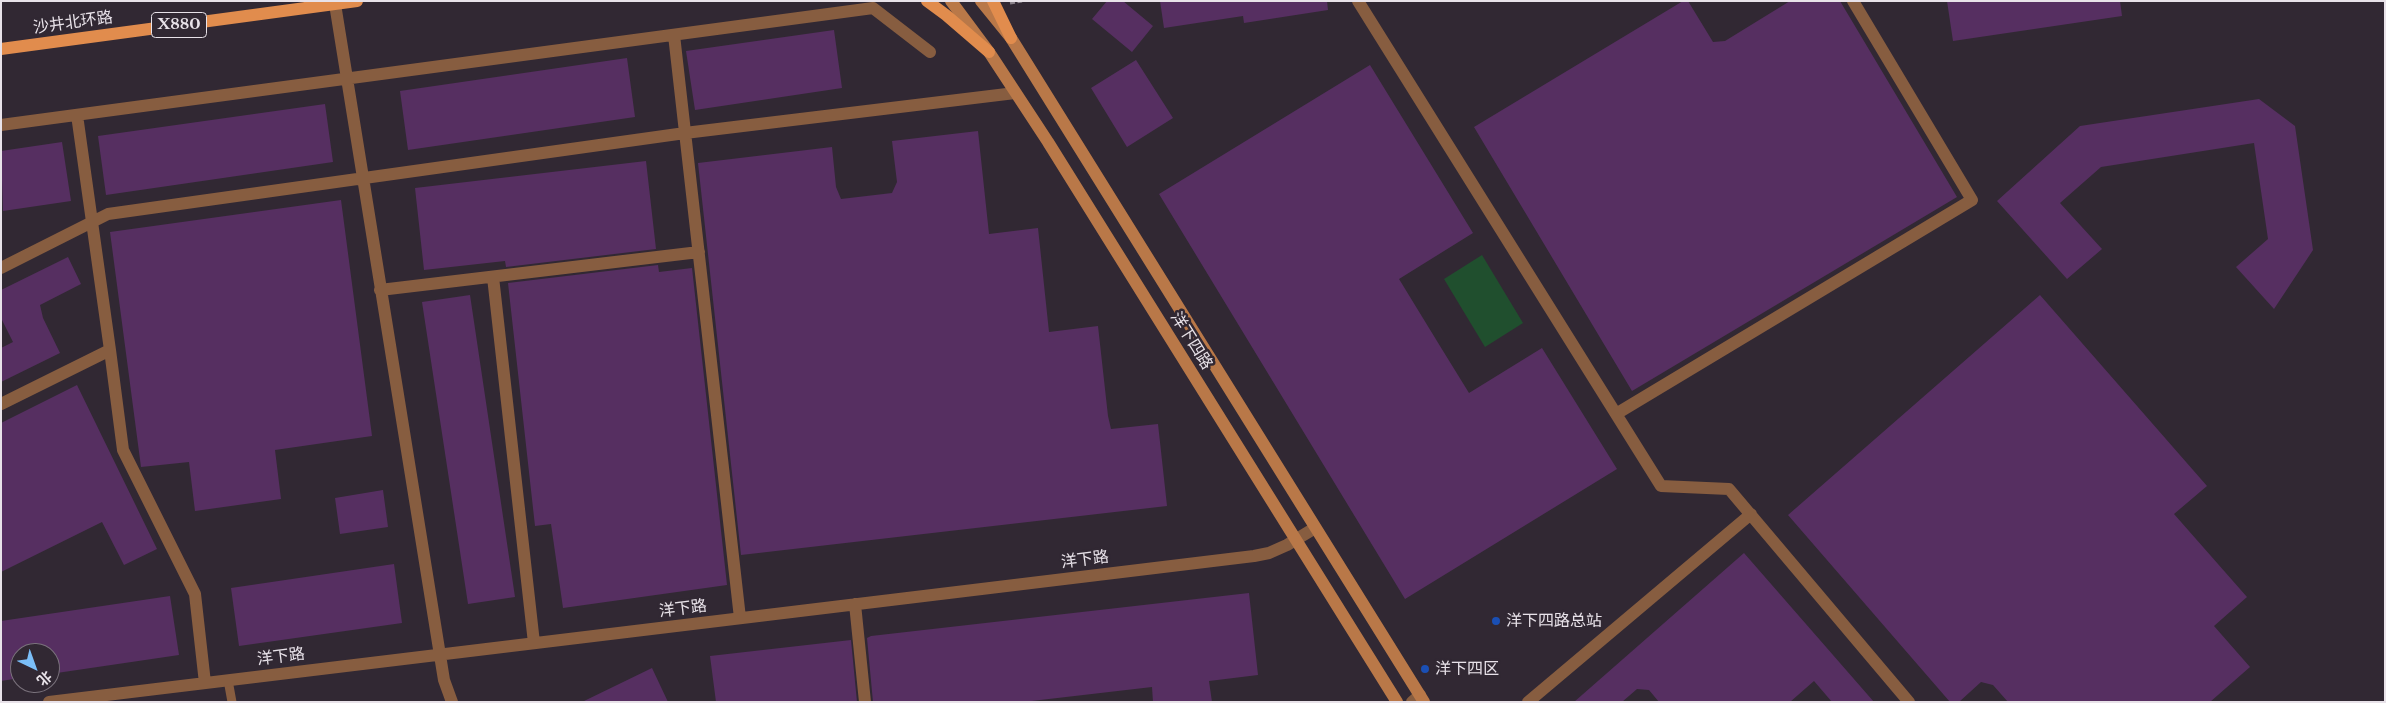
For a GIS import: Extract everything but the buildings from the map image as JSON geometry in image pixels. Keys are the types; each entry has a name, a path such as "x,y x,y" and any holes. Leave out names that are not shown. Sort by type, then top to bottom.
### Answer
{"main road":[{"name":"沙井北环路","path":"1,48 357,1"},
{"path":"927,1 989,52"},
{"path":"993,1 1010,38"}],"street":[{"name":"洋下四路","path":"951,1 989,52 1397,702"},
{"name":"洋下四路","path":"981,1 1010,38 1315,528 1419,700"},
{"path":"1358,1 1661,486 1729,488 1909,702"},
{"path":"1616,414 1972,200 1853,1"},
{"path":"335,4 444,680 452,702"},
{"path":"1,125 873,8 930,52"},
{"path":"674,35 740,618"},
{"path":"1,268 108,214 686,133 1015,93"},
{"path":"77,115 124,450 195,594 205,683"},
{"path":"380,290 699,252"},
{"path":"493,277 534,643"},
{"path":"1,404 110,350"},
{"path":"1528,702 1751,514"},
{"name":"洋下路","path":"53,701 1254,556 1269,553 1315,528"},
{"path":"854,604 865,702"}],"lane":[{"path":"228,680 232,702"}],"path":[{"path":"1008,1 1009,4 1022,1"}],"green space":[{"path":"1482,255 1523,323 1485,347 1444,279"}],"place":[{"name":"洋下四路总站","path":"1496,621"},
{"name":"洋下四区","path":"1425,669"}]}
